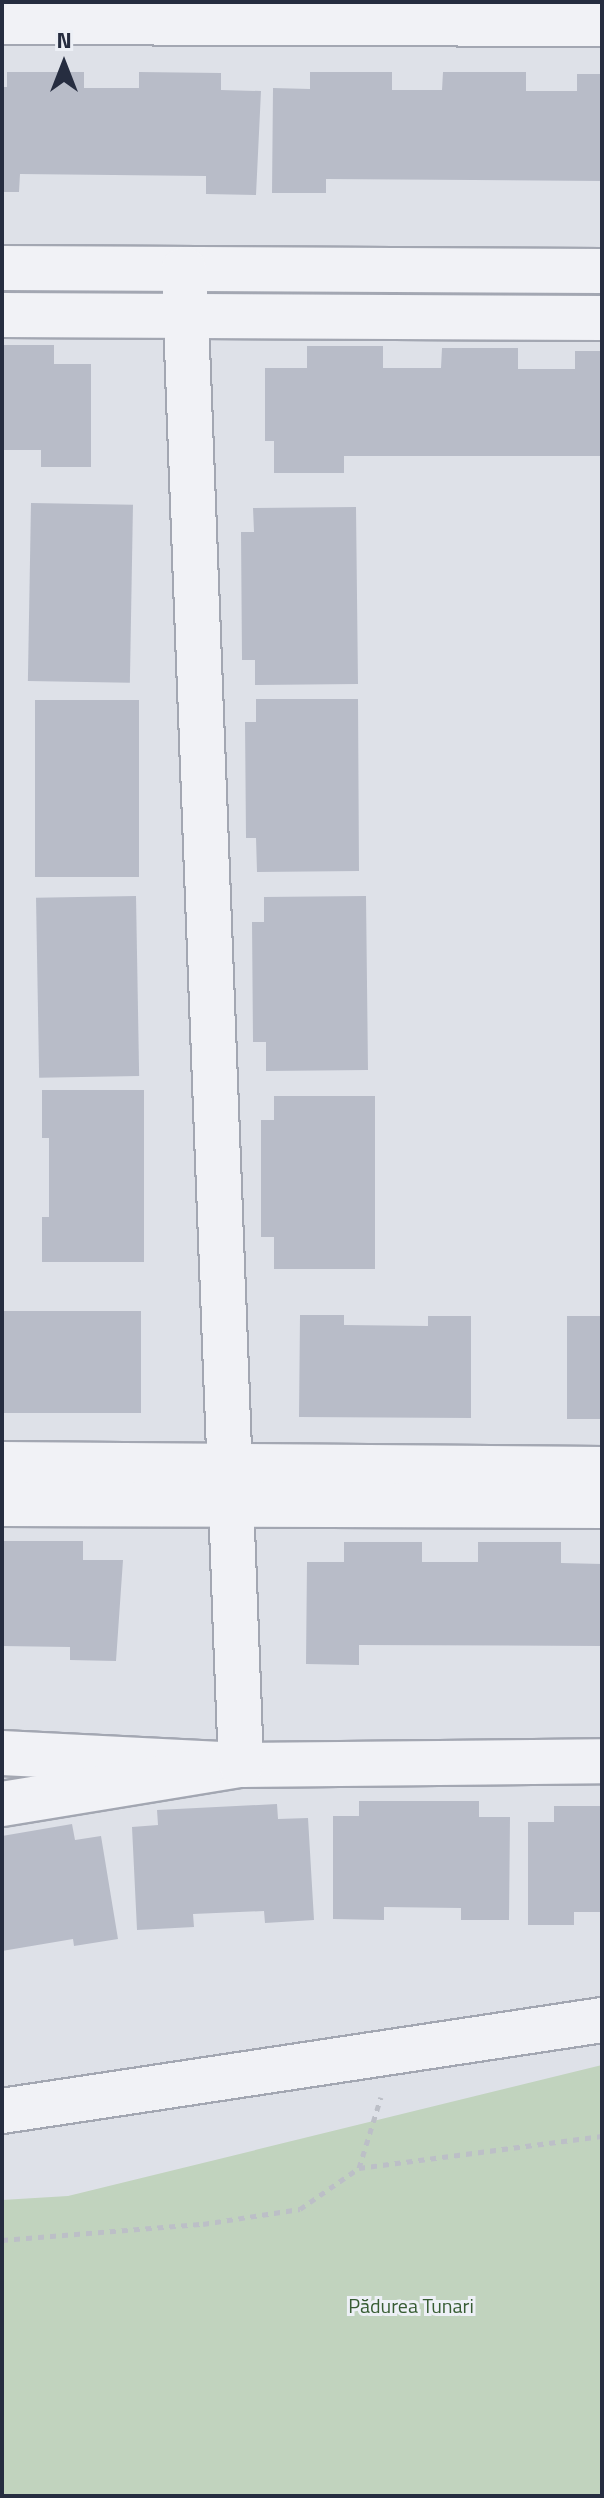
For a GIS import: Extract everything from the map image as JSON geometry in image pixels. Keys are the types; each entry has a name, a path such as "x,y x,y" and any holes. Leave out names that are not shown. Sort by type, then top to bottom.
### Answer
{"street":[{"path":"2,22 602,24"},
{"path":"2,268 602,271"},
{"path":"184,269 241,1765"},
{"path":"2,315 602,318"},
{"path":"2,1464 230,1485 602,1506"},
{"path":"2,1504 230,1485 602,1469"},
{"path":"2,1753 241,1765 602,1761"},
{"path":"2,1804 241,1765"},
{"path":"2,2111 602,2020"}],"path":[{"path":"359,2168 382,2108 379,2053"},
{"path":"2,2240 203,2224 300,2209 359,2168 602,2136"}],"green space":[{"name":"Pădurea Tunari","path":"602,2065 602,2496 2,2496 2,2200 68,2196"}],"building":[{"path":"7,72 84,72 84,88 139,88 139,72 221,73 221,90 261,91 256,195 206,194 206,176 20,174 19,192 2,192 2,87 7,87"},
{"path":"310,72 392,72 392,90 442,90 443,72 526,72 526,91 577,91 577,74 602,74 602,181 326,179 326,193 272,193 273,88 310,89"},
{"path":"2,345 54,345 54,364 91,364 91,467 41,467 41,450 2,450"},
{"path":"307,346 383,346 383,368 441,368 442,348 518,348 518,369 575,369 575,351 602,351 602,456 344,456 344,473 274,473 274,441 265,441 265,368 307,368"},
{"path":"31,503 133,505 130,683 28,681"},
{"path":"356,507 358,684 255,685 255,660 242,660 241,532 254,532 253,508"},
{"path":"256,699 358,699 359,871 257,872 256,838 246,838 245,722 256,722"},
{"path":"35,700 139,700 139,877 35,877"},
{"path":"136,896 139,1076 39,1078 36,898"},
{"path":"366,896 368,1070 266,1071 266,1042 253,1042 252,922 264,922 264,897"},
{"path":"42,1090 144,1090 144,1262 42,1262 42,1217 49,1217 49,1138 42,1138"},
{"path":"274,1096 375,1096 375,1269 274,1269 274,1237 261,1237 261,1120 274,1120"},
{"path":"2,1311 141,1311 141,1413 2,1413"},
{"path":"300,1315 344,1315 344,1325 428,1326 428,1316 471,1316 471,1418 299,1417"},
{"path":"567,1316 602,1316 602,1419 567,1419"},
{"path":"4,1541 83,1541 83,1560 123,1560 116,1661 70,1660 70,1647 2,1646"},
{"path":"344,1542 422,1542 422,1562 478,1562 478,1542 561,1542 561,1563 602,1564 602,1646 359,1645 359,1665 306,1664 307,1562 344,1562"},
{"path":"359,1801 479,1801 479,1817 510,1817 509,1920 461,1920 461,1908 384,1907 384,1920 333,1919 333,1816 359,1816"},
{"path":"277,1804 278,1819 308,1818 314,1920 265,1923 264,1911 193,1914 194,1927 137,1930 132,1827 158,1825 157,1810"},
{"path":"554,1806 602,1806 602,1912 574,1912 574,1925 528,1925 528,1822 554,1822"},
{"path":"72,1824 75,1840 101,1836 118,1939 74,1946 73,1939 2,1951 2,1836"}]}
